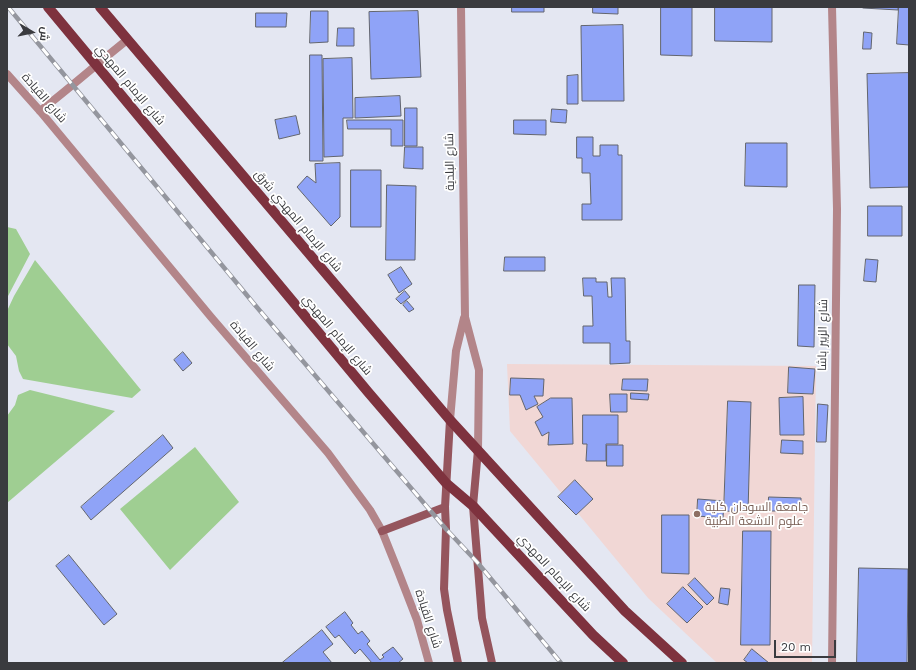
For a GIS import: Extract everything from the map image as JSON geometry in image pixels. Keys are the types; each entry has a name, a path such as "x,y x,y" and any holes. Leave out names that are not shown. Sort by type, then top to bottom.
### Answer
{"main road":[{"name":"شارع الإمام المهدي","path":"48,7 332,350 446,483 473,506 593,635 624,663"},
{"name":"شارع الإمام المهدي شرق","path":"100,7 450,420 478,450"},
{"name":"شارع القيادة","path":"450,420 445,507 446,529 444,589 446,610 458,663"},
{"path":"478,450 473,506 482,618 492,663"},
{"path":"478,450 625,611 682,663"},
{"path":"382,531 445,507"}],"street":[{"name":"شارع البلدية","path":"461,7 465,317"},
{"name":"شارع الزبير باشا","path":"832,7 837,209 832,663"},
{"path":"40,111 74,86 96,64 127,40"},
{"name":"شارع القيادة","path":"7,74 40,111 328,453 370,510 382,531 417,620 429,663"},
{"path":"450,420 456,352 465,317"},
{"path":"465,317 479,370 478,450"}],"shaded area":[{"name":"جامعة السودان كلية علوم الاشعة الطبية","path":"507,364 816,366 812,663 717,663 648,598 510,431"}],"green space":[{"path":"7,227 16,229 30,254 7,298"},
{"path":"35,260 141,390 132,398 23,379 19,371 16,356 7,344 7,311"},
{"path":"30,390 115,411 7,503 7,416 15,405 18,395"},
{"path":"195,447 239,502 170,570 120,509"}],"building":[{"path":"512,7 544,7 544,12 512,12"},
{"path":"593,7 618,7 618,14 593,13"},
{"path":"661,7 692,7 692,56 661,55"},
{"path":"715,7 772,7 772,42 715,41"},
{"path":"898,7 898,10 863,8"},
{"path":"899,7 909,7 909,45 897,44"},
{"path":"311,11 328,11 328,42 310,43"},
{"path":"418,11 421,77 371,79 369,12"},
{"path":"256,13 287,13 286,27 256,27"},
{"path":"623,25 624,101 582,101 581,26"},
{"path":"338,28 354,28 354,46 337,46"},
{"path":"864,32 872,33 871,49 863,49"},
{"path":"310,55 322,55 323,161 310,161"},
{"path":"352,58 353,118 343,118 343,156 324,157 323,59"},
{"path":"909,73 909,187 870,188 867,74"},
{"path":"578,75 578,104 567,104 567,76"},
{"path":"400,96 401,116 355,118 355,98"},
{"path":"405,108 417,108 417,146 405,146"},
{"path":"552,109 567,110 566,123 551,122"},
{"path":"296,116 300,134 279,139 275,120"},
{"path":"347,120 403,120 403,146 391,146 391,129 348,129"},
{"path":"514,120 546,120 546,135 514,134"},
{"path":"577,137 593,137 593,156 600,156 600,145 618,145 618,155 622,155 622,220 582,220 582,204 591,204 590,173 582,173 582,158 577,158"},
{"path":"746,143 787,143 787,187 745,186"},
{"path":"405,147 423,147 423,169 404,168"},
{"path":"340,163 340,217 331,226 297,187 307,176 316,183 315,164"},
{"path":"351,170 381,170 381,227 351,227"},
{"path":"387,185 416,186 415,260 386,260"},
{"path":"868,206 902,206 902,236 868,236"},
{"path":"505,257 545,257 545,271 504,271"},
{"path":"866,259 878,260 876,282 864,281"},
{"path":"401,267 412,284 399,293 388,275"},
{"path":"583,278 596,278 596,282 607,282 608,297 612,297 611,278 625,278 626,341 630,341 630,363 610,364 610,343 583,343 583,326 593,326 592,296 584,296"},
{"path":"799,285 815,285 814,347 798,346"},
{"path":"405,291 410,297 401,304 396,299"},
{"path":"407,301 414,309 409,312 403,305"},
{"path":"183,352 192,363 183,371 174,360"},
{"path":"789,367 815,369 813,394 788,393"},
{"path":"511,378 544,379 543,396 534,396 538,404 526,410 520,395 510,395"},
{"path":"623,379 648,379 647,391 622,390"},
{"path":"631,393 649,394 648,400 631,399"},
{"path":"610,394 627,394 627,412 611,412"},
{"path":"803,397 804,435 780,435 779,398"},
{"path":"551,398 572,398 573,444 548,445 549,432 542,436 535,422 543,417 537,407"},
{"path":"728,401 751,402 748,512 724,511"},
{"path":"818,404 828,405 826,442 817,442"},
{"path":"583,415 618,415 618,444 606,444 606,461 586,461 587,444 583,444"},
{"path":"163,435 173,448 91,520 81,507"},
{"path":"782,440 803,441 803,454 781,453"},
{"path":"607,445 623,445 623,466 607,466"},
{"path":"575,480 593,499 576,515 558,497"},
{"path":"769,497 801,498 801,511 768,511"},
{"path":"698,499 724,501 723,518 697,516"},
{"path":"662,515 689,515 689,574 662,573"},
{"path":"743,531 771,531 770,645 741,645"},
{"path":"69,555 117,614 104,625 56,566"},
{"path":"859,568 908,569 907,663 857,663"},
{"path":"695,578 714,598 707,605 688,585"},
{"path":"683,587 703,607 687,623 667,604"},
{"path":"721,588 730,589 728,605 719,603"},
{"path":"345,612 353,623 351,625 358,634 362,631 370,641 367,644 380,660 384,657 382,655 393,647 403,659 398,663 372,663 360,649 355,654 339,635 335,638 326,627"},
{"path":"322,630 333,644 323,652 332,663 282,663"},
{"path":"752,649 769,663 748,663 744,660"}],"railway":[{"path":"8,7 255,305 446,529 477,562 561,663"}],"place":[{"name":"جامعة السودان كلية علوم الاشعة الطبية","path":"697,514"}]}
